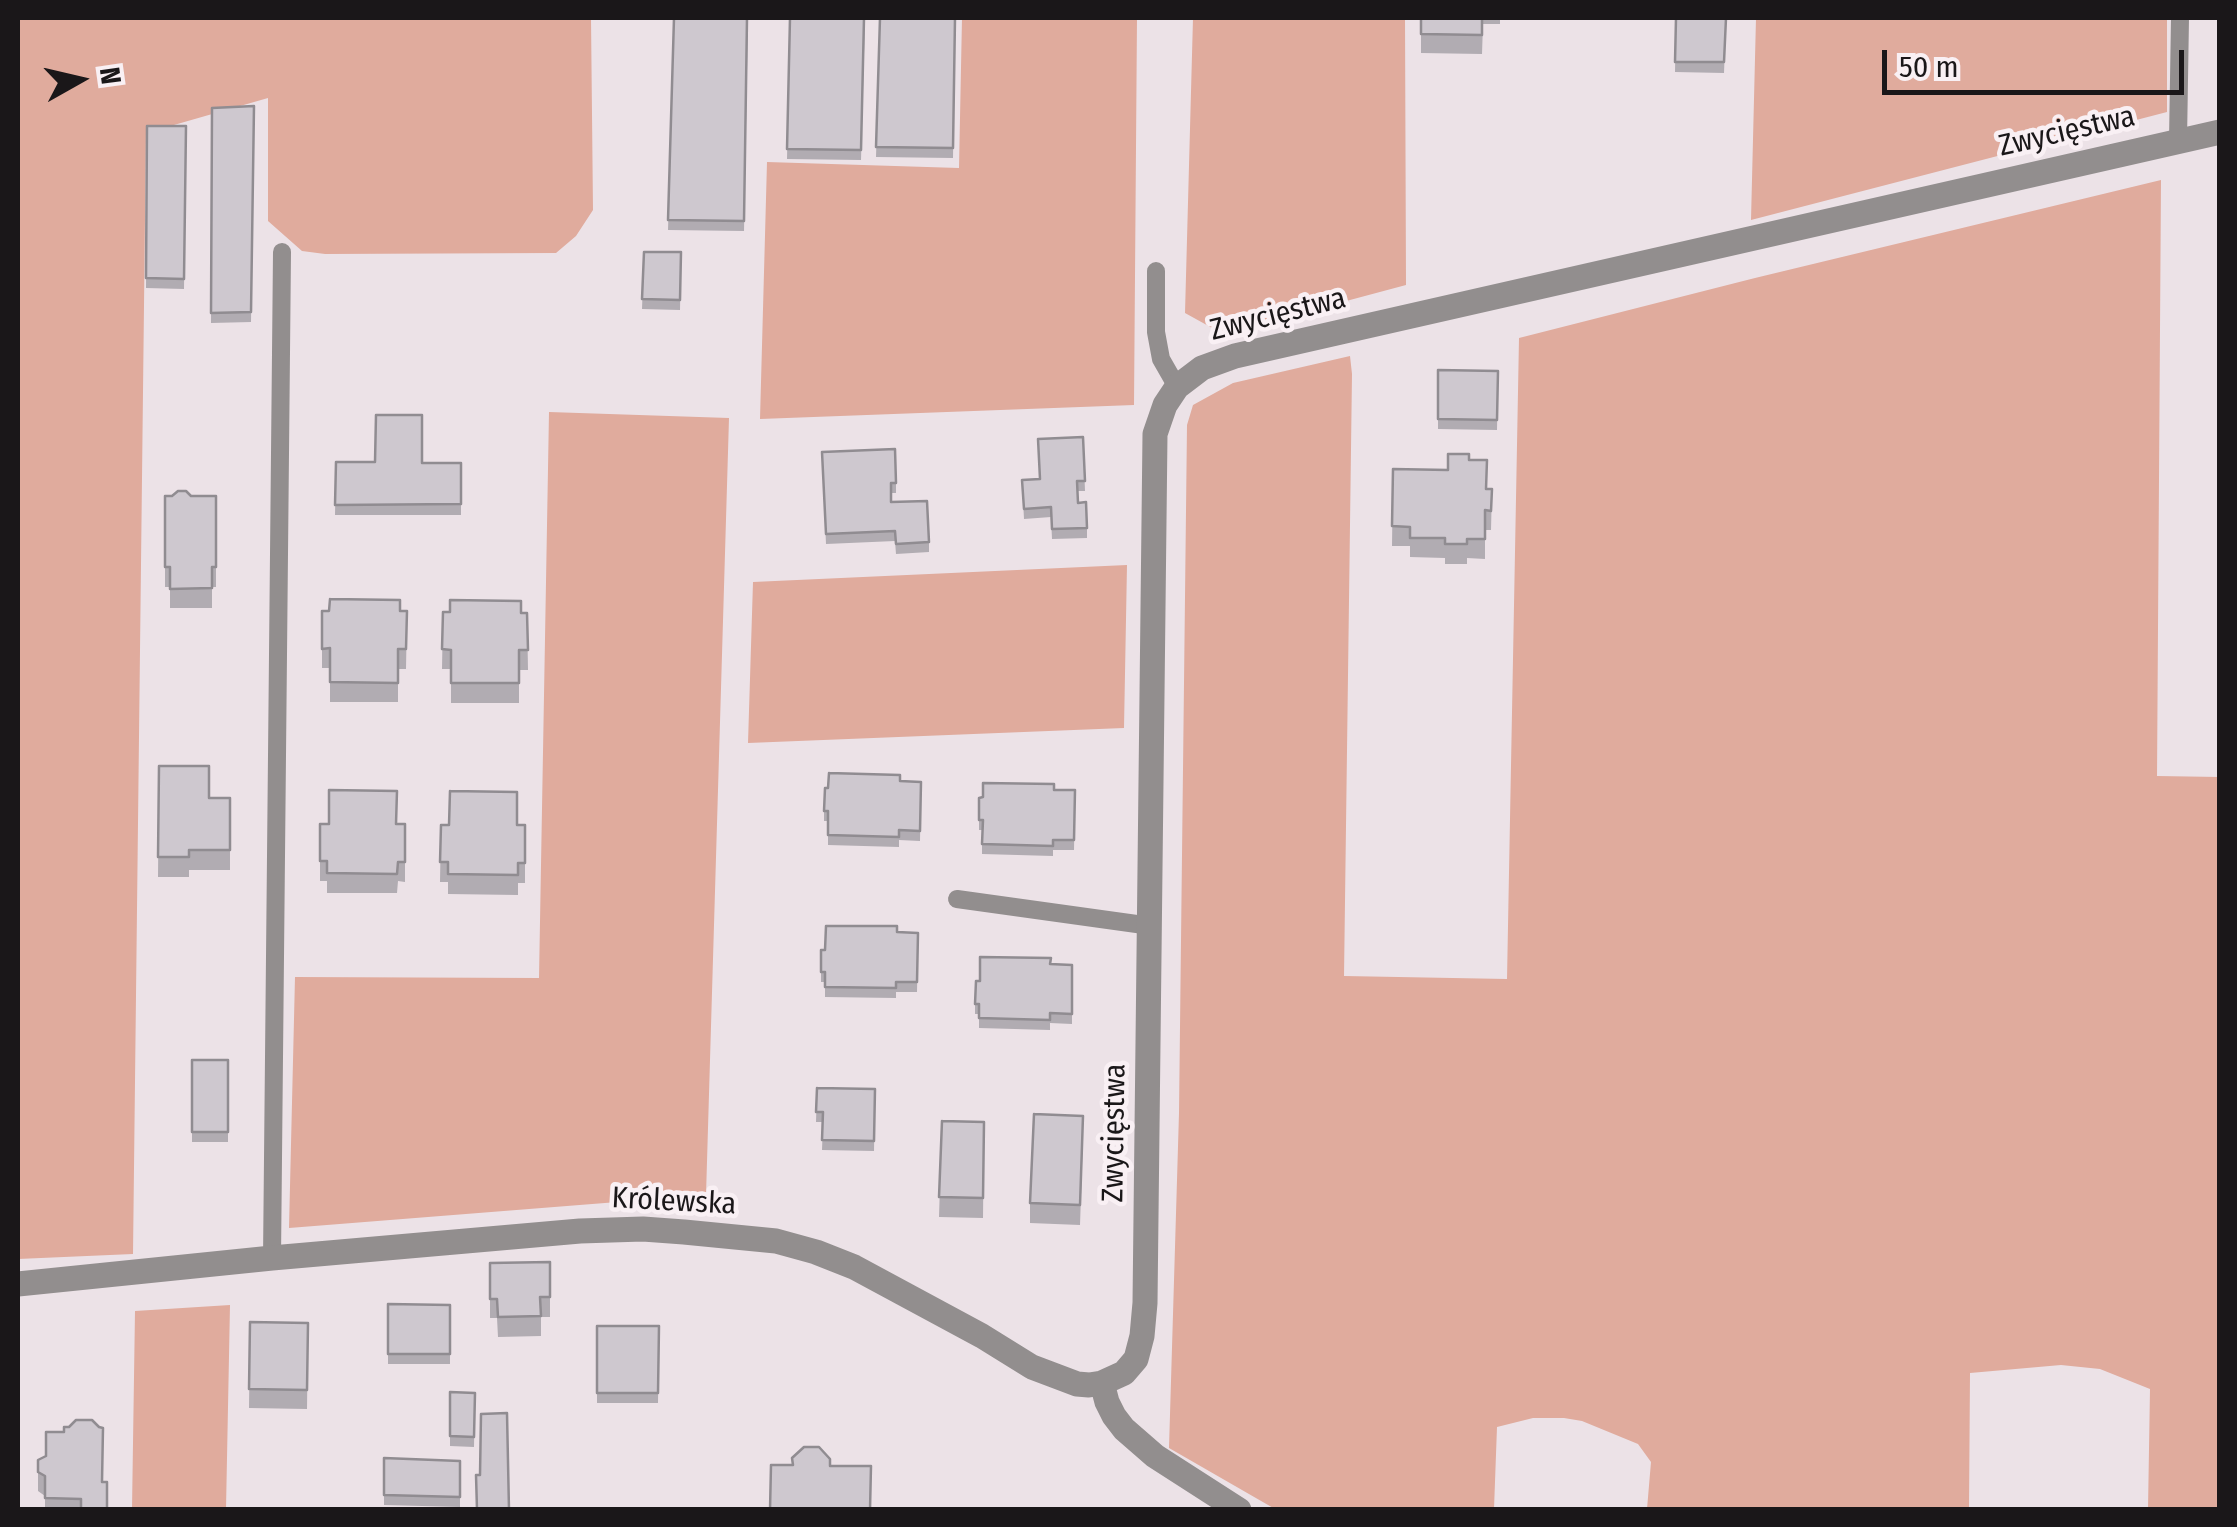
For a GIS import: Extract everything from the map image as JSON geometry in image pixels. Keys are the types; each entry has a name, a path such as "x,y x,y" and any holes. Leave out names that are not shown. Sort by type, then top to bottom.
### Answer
{"street":[{"name":"Zwycięstwa","path":"1102,1383 1124,1373 1136,1359 1145,1302 1155,434 1165,405 1177,387 1202,368 1234,356 2220,132"},
{"name":"Królewska","path":"18,1284 596,1230 657,1230 776,1242 816,1252 871,1275 1032,1366 1077,1384 1102,1383"},
{"path":"1102,1383 1114,1416 1124,1429 1155,1456 1239,1510"}],"lane":[{"path":"2178,140 2180,18"},
{"path":"272,1258 282,252"},
{"path":"1156,270 1158,346 1177,387"},
{"path":"957,898 1151,926"}],"shaded area":[{"path":"18,18 591,18 593,210 576,236 556,253 302,251 268,221 268,98 146,133 133,1254 18,1259"},
{"path":"962,18 1137,18 1134,405 760,419 767,162 959,168"},
{"path":"1193,18 1405,18 1406,285 1223,334 1185,313"},
{"path":"1756,18 2167,18 2167,112 1751,220"},
{"path":"2161,180 2157,776 2220,777 2219,1509 2148,1509 2150,1389 2100,1369 2061,1365 1970,1373 1969,1509 1647,1509 1651,1462 1638,1444 1582,1421 1564,1418 1533,1418 1497,1427 1494,1509 1275,1509 1169,1448 1179,1113 1187,425 1193,405 1233,383 1350,356 1344,976 1507,979 1519,338"},
{"path":"549,412 729,418 706,1195 289,1228 295,977 539,978"},
{"path":"1127,565 1124,728 748,743 753,582"},
{"path":"230,1305 226,1509 132,1509 135,1311"}],"building":[{"path":"674,18 747,18 744,221 668,220"},
{"path":"790,18 864,18 861,150 787,149"},
{"path":"880,18 955,18 953,148 876,147"},
{"path":"1421,18 1482,18 1482,35 1421,34"},
{"path":"1676,18 1726,18 1724,62 1675,62"},
{"path":"254,106 251,312 211,313 212,108"},
{"path":"147,126 186,126 184,279 146,278"},
{"path":"644,252 681,252 680,300 642,299"},
{"path":"1438,370 1498,371 1497,420 1438,419"},
{"path":"376,415 422,415 422,463 461,463 461,504 335,505 336,462 375,462"},
{"path":"1083,437 1085,481 1077,481 1078,503 1086,502 1087,528 1052,529 1051,507 1024,509 1022,480 1040,479 1038,439"},
{"path":"895,449 896,483 891,483 891,502 927,501 929,542 896,544 895,531 826,534 822,452"},
{"path":"1448,454 1469,454 1469,460 1487,460 1486,489 1492,489 1491,511 1485,510 1485,539 1445,544 1445,538 1410,538 1410,527 1392,526 1393,469 1448,470"},
{"path":"178,491 191,496 216,496 216,567 212,567 212,588 170,589 170,567 165,567 165,496"},
{"path":"330,599 400,600 400,611 407,611 406,649 398,649 398,683 330,682 330,648 322,649 322,611 329,611"},
{"path":"450,600 521,601 521,613 527,613 528,650 519,650 519,683 451,683 451,650 442,649 443,612 450,612"},
{"path":"159,766 209,766 209,798 230,798 230,850 189,850 189,857 158,857"},
{"path":"829,773 900,775 900,781 921,782 920,831 899,830 899,837 828,835 828,811 824,811"},
{"path":"983,783 1054,784 1054,790 1075,790 1074,840 1053,840 1053,846 982,844 979,798 983,797"},
{"path":"329,790 397,791 396,824 405,824 405,862 398,862 397,874 327,873 327,861 320,861 320,824 329,824"},
{"path":"450,791 517,792 517,825 525,825 525,863 518,863 518,875 448,874 448,862 440,862 441,825 449,825"},
{"path":"826,926 897,926 897,932 918,933 917,982 896,982 896,988 825,987 821,950 825,950"},
{"path":"980,957 1051,958 1050,964 1072,965 1072,1014 1050,1013 1050,1020 979,1018 979,1004 975,1004"},
{"path":"192,1060 228,1060 228,1132 192,1132"},
{"path":"817,1088 875,1089 874,1141 822,1140 823,1112 816,1112"},
{"path":"1034,1114 1083,1116 1080,1205 1030,1203"},
{"path":"942,1121 984,1122 983,1198 939,1197"},
{"path":"550,1262 550,1297 540,1297 541,1316 498,1317 497,1299 490,1299 490,1263"},
{"path":"388,1304 450,1305 450,1354 388,1354"},
{"path":"250,1322 308,1323 307,1390 249,1389"},
{"path":"597,1326 659,1326 658,1393 597,1393"},
{"path":"450,1392 475,1393 474,1437 450,1436"},
{"path":"507,1413 509,1510 477,1510 481,1414"},
{"path":"76,1420 92,1420 103,1428 102,1482 107,1482 107,1510 81,1510 81,1499 45,1498 45,1476 38,1472 38,1460 46,1456 46,1432 64,1432 64,1427"},
{"path":"804,1447 819,1447 830,1459 830,1466 871,1466 870,1510 770,1510 771,1465 793,1465 792,1458"},
{"path":"384,1458 460,1461 460,1497 384,1495"}]}
